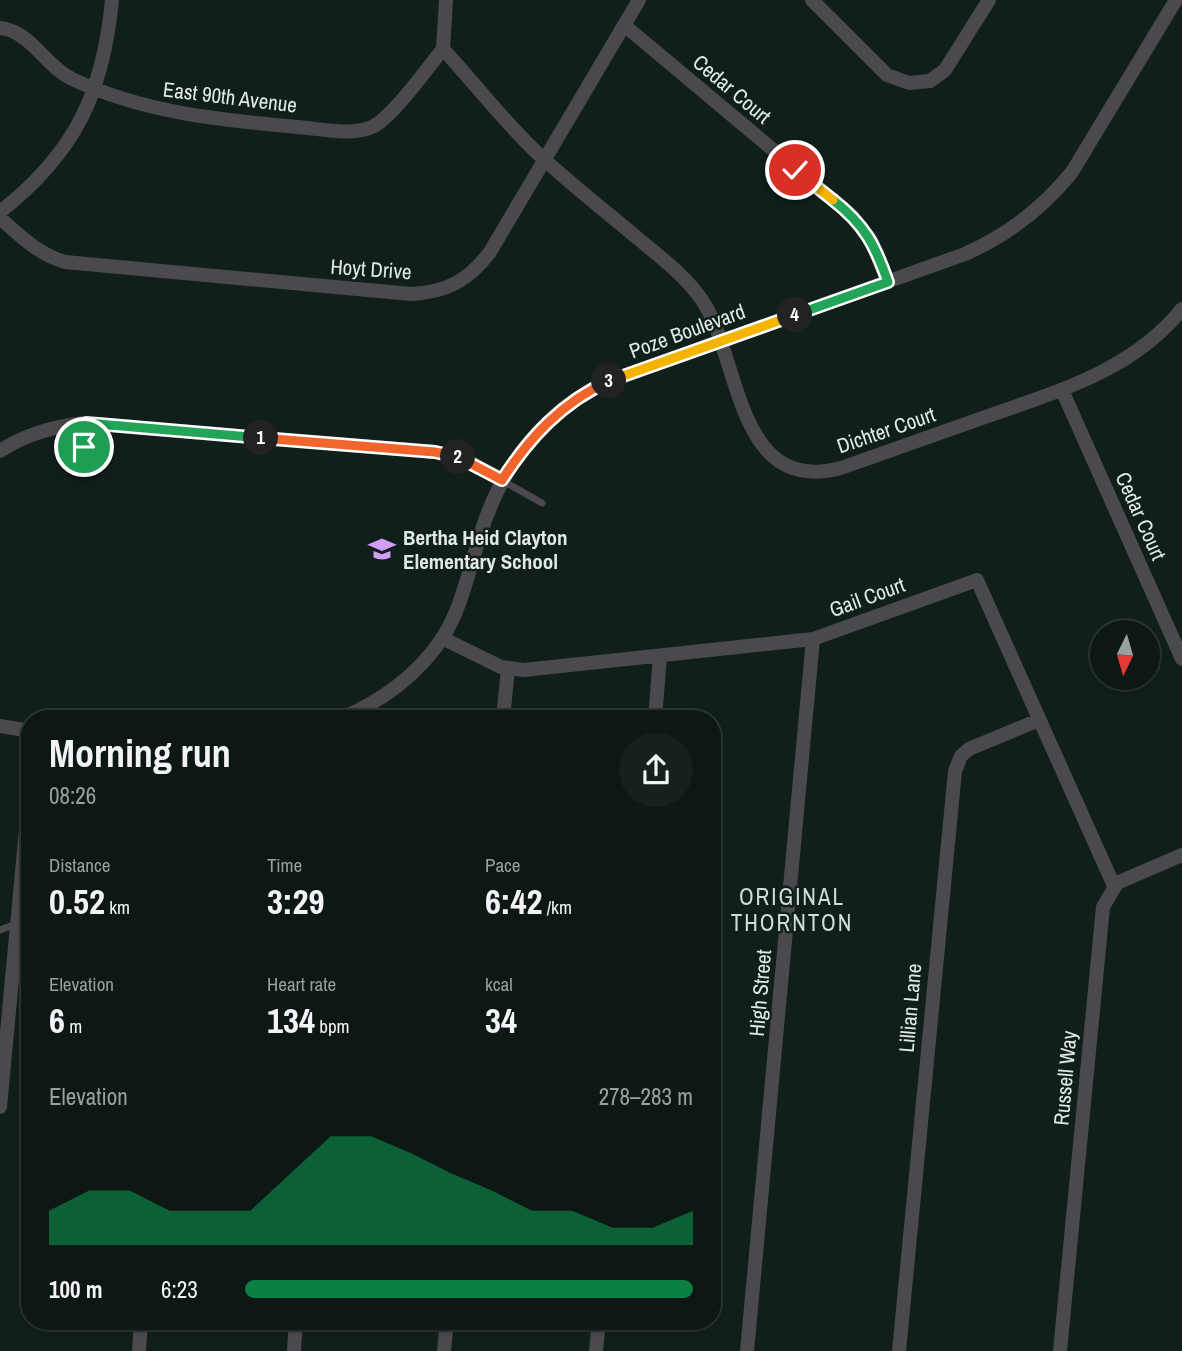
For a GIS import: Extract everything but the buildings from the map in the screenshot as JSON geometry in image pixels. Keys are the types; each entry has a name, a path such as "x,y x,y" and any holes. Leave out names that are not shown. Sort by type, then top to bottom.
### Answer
{"street":[{"path":"0,212 41,175 65,147 84,115 96,89 105,52 112,0"},
{"path":"443,49 446,0"},
{"name":"Hoyt Drive","path":"0,218 33,247 65,262 384,292 429,293 454,285 482,263 639,0"},
{"path":"812,0 887,75 909,83 930,81 945,71 989,0"},
{"name":"Poze Boulevard","path":"356,710 387,694 412,672 442,638 464,590 481,531 502,480 525,446 546,424 576,400 610,381 888,282 989,243 1024,222 1058,189 1084,153 1176,0"},
{"name":"Cedar Court","path":"624,25 851,215 871,240 888,282"},
{"name":"East 90th Avenue","path":"0,28 20,33 57,70 96,89 152,108 177,114 354,131 364,130 383,120 443,49"},
{"name":"Dichter Court","path":"443,49 545,160 675,269 704,303 758,441 784,464 812,471 841,468 1091,379 1139,350 1182,309"},
{"name":"Cedar Court","path":"1062,390 1182,659"},
{"path":"0,452 20,439 46,429 86,423 435,452 470,462 502,480"},
{"name":"Gail Court","path":"442,638 508,669 524,670 660,656 813,639 977,580 1114,886"},
{"name":"High Street","path":"747,1351 813,639"},
{"path":"656,710 660,656"},
{"path":"504,710 508,669"},
{"name":"Lillian Lane","path":"899,1351 955,771 961,756 969,749 1039,720"},
{"path":"0,726 21,730"},
{"path":"1114,886 1182,855"},
{"path":"0,1107 21,875"},
{"name":"Russell Way","path":"1060,1351 1103,907 1114,886"},
{"path":"139,1351 140,1330"},
{"path":"294,1351 295,1330"},
{"path":"444,1351 446,1330"},
{"path":"596,1351 597,1330"}],"lane":[{"path":"75,455 84,447 86,423"},
{"path":"502,480 542,503"},
{"path":"0,930 16,924"}],"place":[{"name":"Bertha Heid Clayton Elementary School","path":"382,549"}],"district":[{"name":"ORIGINAL THORNTON","path":"792,909"}],"route":[{"path":"84,447 86,423 435,452 470,462 502,480 525,446 546,424 602,384 888,282 866,231 851,215 795,170"}]}
